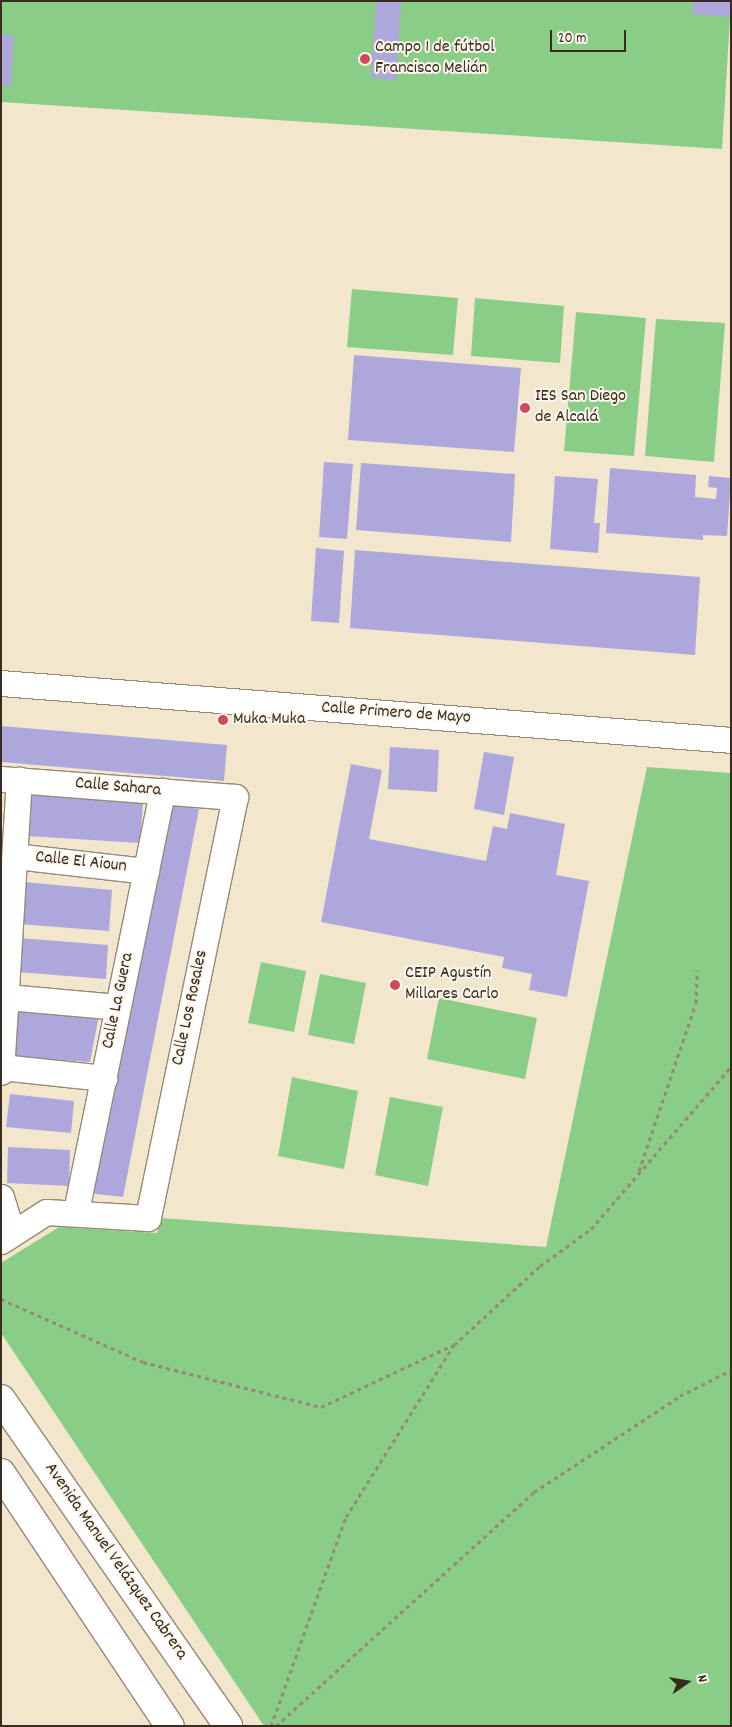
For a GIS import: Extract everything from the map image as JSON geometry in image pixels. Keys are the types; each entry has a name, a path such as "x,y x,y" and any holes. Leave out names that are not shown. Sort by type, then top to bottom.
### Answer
{"main road":[{"name":"Avenida Manuel Velázquez Cabrera","path":"1,1399 228,1726"},
{"path":"1,1473 170,1726"}],"street":[{"name":"Calle Primero de Mayo","path":"1,683 731,740"},
{"name":"Calle Sahara","path":"10,779 235,797"},
{"path":"1,1072 15,856 10,779"},
{"name":"Calle La Guera","path":"76,1211 162,791"},
{"name":"Calle Los Rosales","path":"76,1211 148,1218 235,797"},
{"name":"Calle El Aioun","path":"15,856 146,870"},
{"path":"6,997 118,1008"},
{"path":"2,1067 104,1078"},
{"path":"1,1197 7,1237 46,1212 76,1211"}],"path":[{"path":"638,1174 696,1003 697,970"},
{"path":"271,1726 346,1517 454,1345 540,1266 591,1229 731,1067"},
{"path":"1,1299 143,1362 321,1407 454,1345"},
{"path":"276,1726 534,1492 680,1396 731,1370"}],"green space":[{"name":"Campo 1 de fútbol Francisco Melián","path":"1,1 731,1 722,149 1,102"},
{"path":"352,289 458,298 453,355 347,347"},
{"path":"475,298 564,306 560,363 471,356"},
{"path":"576,312 646,318 634,456 564,451"},
{"path":"656,319 725,323 714,462 645,456"},
{"path":"647,767 731,773 731,1726 264,1726 1,1333 1,1263 59,1227 157,1233 161,1218 546,1247"},
{"path":"261,962 306,971 294,1032 248,1023"},
{"path":"320,974 366,983 354,1044 308,1035"},
{"path":"439,998 537,1018 525,1079 427,1059"},
{"path":"292,1077 358,1091 344,1169 278,1156"},
{"path":"390,1097 443,1107 428,1186 375,1175"}],"building":[{"path":"376,1 401,1 396,80 371,78"},
{"path":"693,1 731,1 731,17 692,14"},
{"path":"1,34 14,35 11,86 1,85"},
{"path":"354,355 521,368 514,452 348,440"},
{"path":"324,462 353,464 347,539 319,537"},
{"path":"361,463 515,474 511,542 356,530"},
{"path":"610,468 696,475 695,497 716,499 717,488 708,487 709,476 731,478 727,536 703,535 703,540 606,533"},
{"path":"555,476 598,479 594,523 600,523 598,553 550,549"},
{"path":"316,548 344,551 339,623 311,621"},
{"path":"355,550 700,577 695,655 350,628"},
{"path":"1,726 227,745 224,781 1,762"},
{"path":"390,747 439,750 437,792 388,789"},
{"path":"484,752 514,757 504,815 474,809"},
{"path":"351,764 382,770 369,839 486,861 493,826 507,829 510,813 565,824 556,875 589,881 567,997 529,990 532,974 502,968 504,957 321,922"},
{"path":"30,794 143,802 140,843 27,836"},
{"path":"171,805 199,809 123,1197 87,1193"},
{"path":"23,882 112,890 109,931 19,924"},
{"path":"19,938 108,945 106,979 17,972"},
{"path":"18,1009 99,1015 90,1062 14,1057"},
{"path":"10,1094 74,1101 71,1133 6,1127"},
{"path":"8,1147 70,1150 69,1186 7,1183"}],"place":[{"name":"Campo 1 de fútbol Francisco Melián","path":"365,59"},
{"name":"IES San Diego de Alcalá","path":"525,408"},
{"name":"Muka Muka","path":"223,720"},
{"name":"CEIP Agustín Millares Carlo","path":"395,985"}]}
